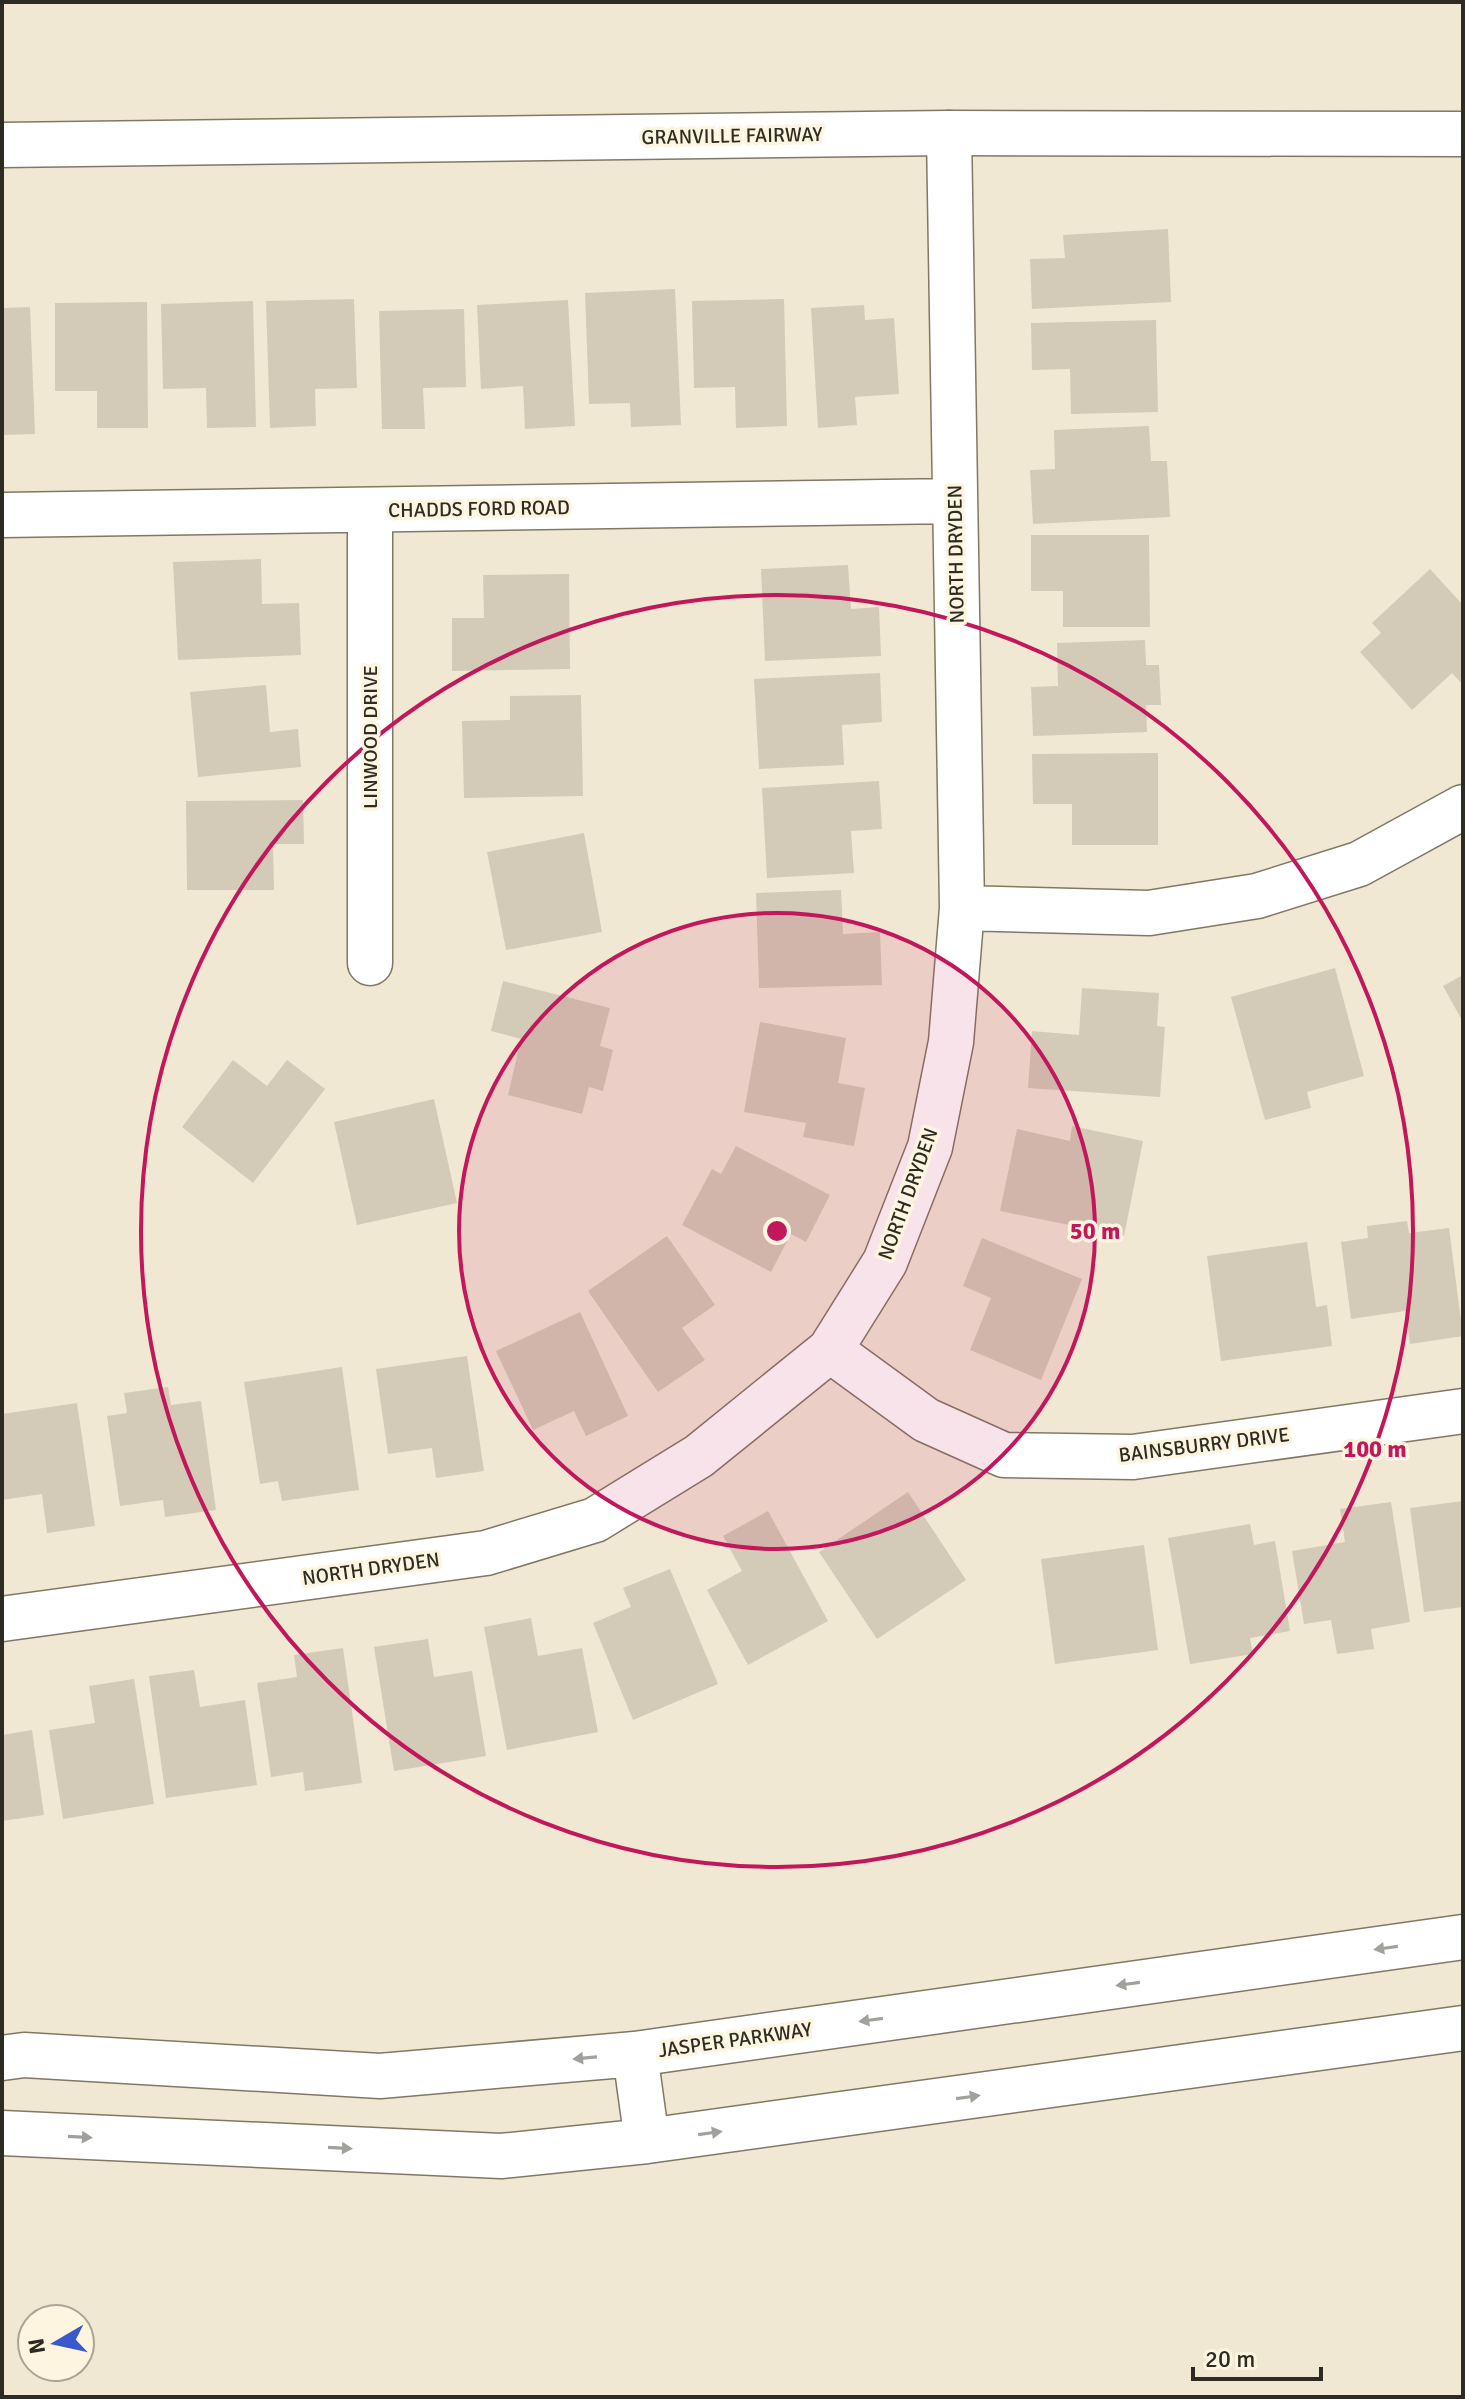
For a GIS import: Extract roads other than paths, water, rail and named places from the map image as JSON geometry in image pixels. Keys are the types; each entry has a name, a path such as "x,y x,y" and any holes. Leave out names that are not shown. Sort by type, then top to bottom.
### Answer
{"street":[{"name":"GRANVILLE FAIRWAY","path":"2,145 949,133 1463,134"},
{"name":"NORTH DRYDEN","path":"2,1619 486,1553 595,1520 699,1456 830,1350 885,1262 930,1147 951,1042 962,908 949,133"},
{"name":"CHADDS FORD ROAD","path":"2,515 955,501"},
{"name":"LINWOOD DRIVE","path":"370,510 370,963"},
{"path":"962,908 1149,913 1257,896 1359,864 1463,807"},
{"name":"BAINSBURRY DRIVE","path":"830,1350 926,1420 1004,1455 1133,1457 1463,1411"},
{"name":"JASPER PARKWAY","path":"2,2058 24,2055 380,2076 635,2054 1463,1937"},
{"path":"2,2133 501,2156 647,2141 1463,2028"},
{"path":"635,2054 647,2141"}]}
